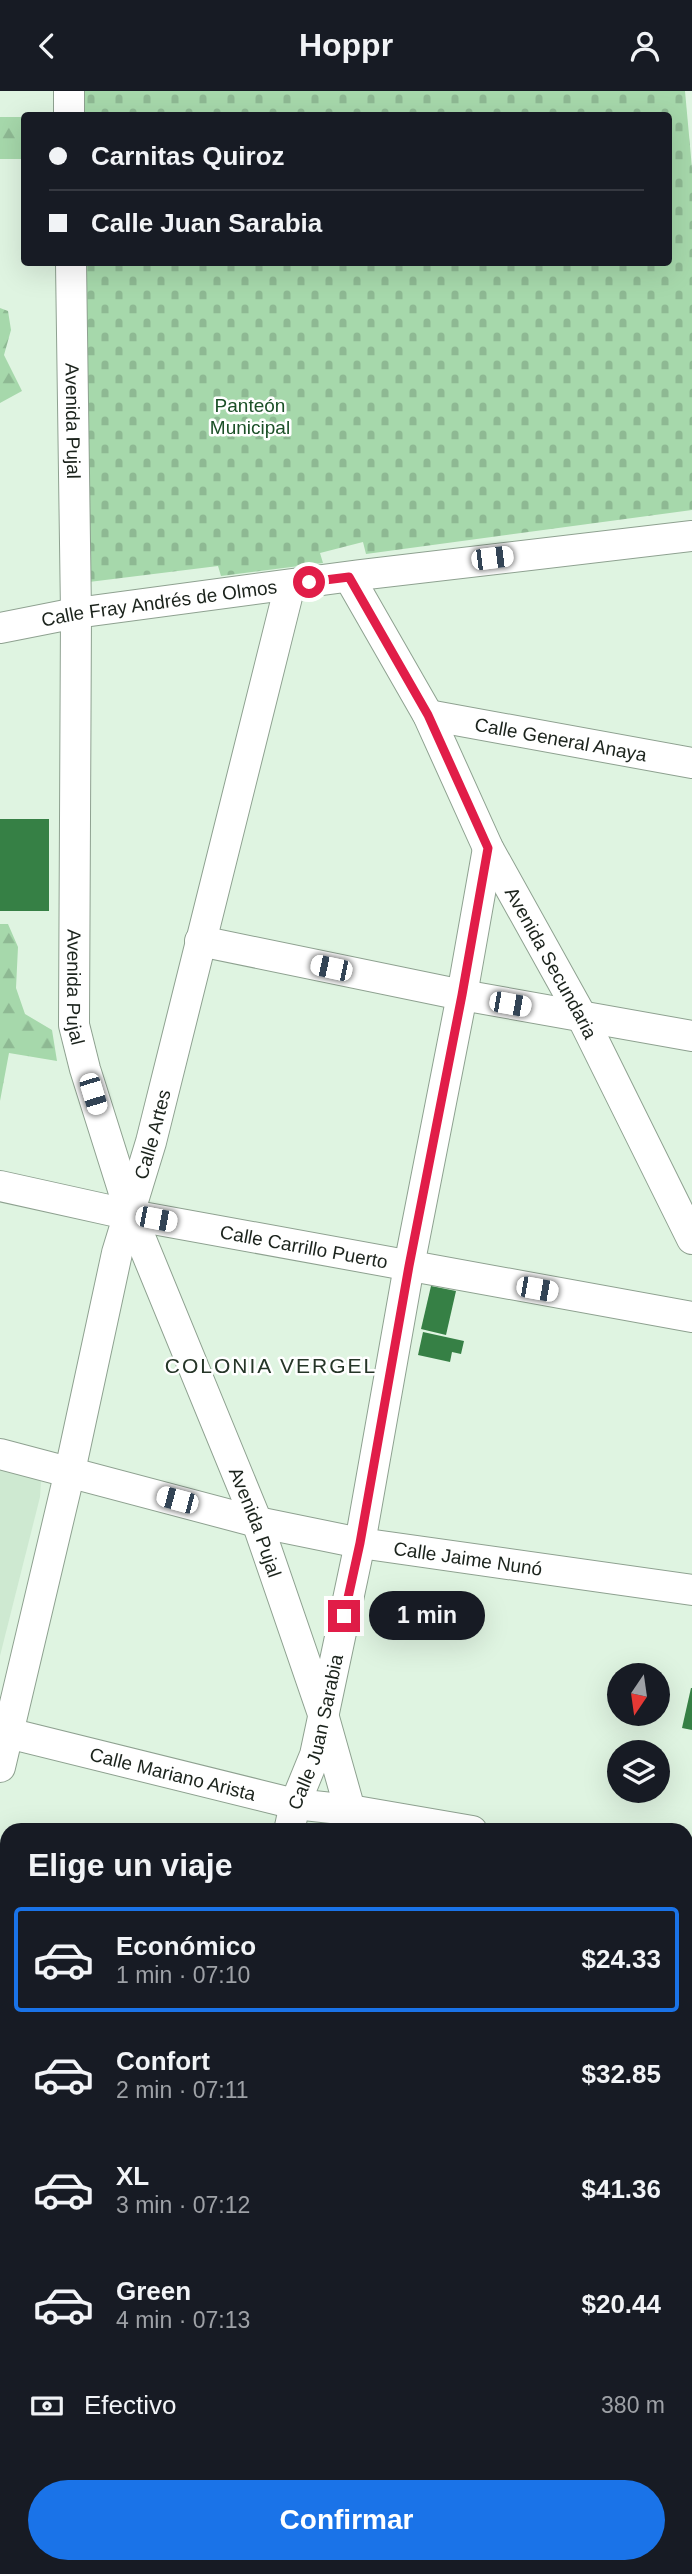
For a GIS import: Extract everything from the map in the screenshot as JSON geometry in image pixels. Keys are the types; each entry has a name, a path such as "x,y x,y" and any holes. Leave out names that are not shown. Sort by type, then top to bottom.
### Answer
{"street":[{"path":"69,91 69,112"},
{"name":"Avenida Pujal","path":"71,266 76,614 75,1025 85,1069 131,1215 257,1522 323,1714 356,1820"},
{"name":"Calle Fray Andrés de Olmos","path":"0,628 76,614 349,577 692,536"},
{"name":"Avenida Secundaria","path":"349,577 428,715 488,848 582,1017 692,1239"},
{"name":"Calle Artes","path":"0,1767 4,1732 70,1471 117,1253 131,1215 151,1142 289,585"},
{"name":"Calle General Anaya","path":"428,715 692,763"},
{"name":"Calle Juan Sarabia","path":"292,1817 315,1755 360,1543 488,848"},
{"path":"200,941 462,995 692,1036"},
{"name":"Calle Carrillo Puerto","path":"0,1186 131,1215 692,1317"},
{"name":"Calle Jaime Nunó","path":"0,1454 257,1522 360,1543 692,1590"},
{"name":"Calle Mariano Arista","path":"4,1732 292,1817 388,1823"}],"shaded area":[{"path":"0,1467 33,1475 41,1481 40,1497 0,1656"}],"green space":[{"name":"Panteón Municipal","path":"80,91 685,91 692,168 692,510 366,554 363,542 320,553 323,563 221,576 218,566 89,582 82,266 672,266 672,112 80,112"},
{"path":"0,117 21,117 21,159 0,159"},
{"path":"0,308 8,311 11,330 4,355 22,391 0,403"},
{"path":"0,924 8,924 18,947 16,988 25,1014 52,1030 57,1061 9,1053 0,1101"}],"building":[{"path":"0,819 49,819 49,911 0,911"},
{"path":"431,1286 456,1291 446,1335 421,1329"},
{"path":"423,1332 464,1341 461,1354 452,1352 450,1362 418,1355"},
{"path":"692,1688 692,1730 682,1728"}],"district":[{"name":"COLONIA VERGEL","path":"271,1365"}],"route":[{"path":"309,582 349,577 428,715 488,848 360,1543 344,1616"}]}
